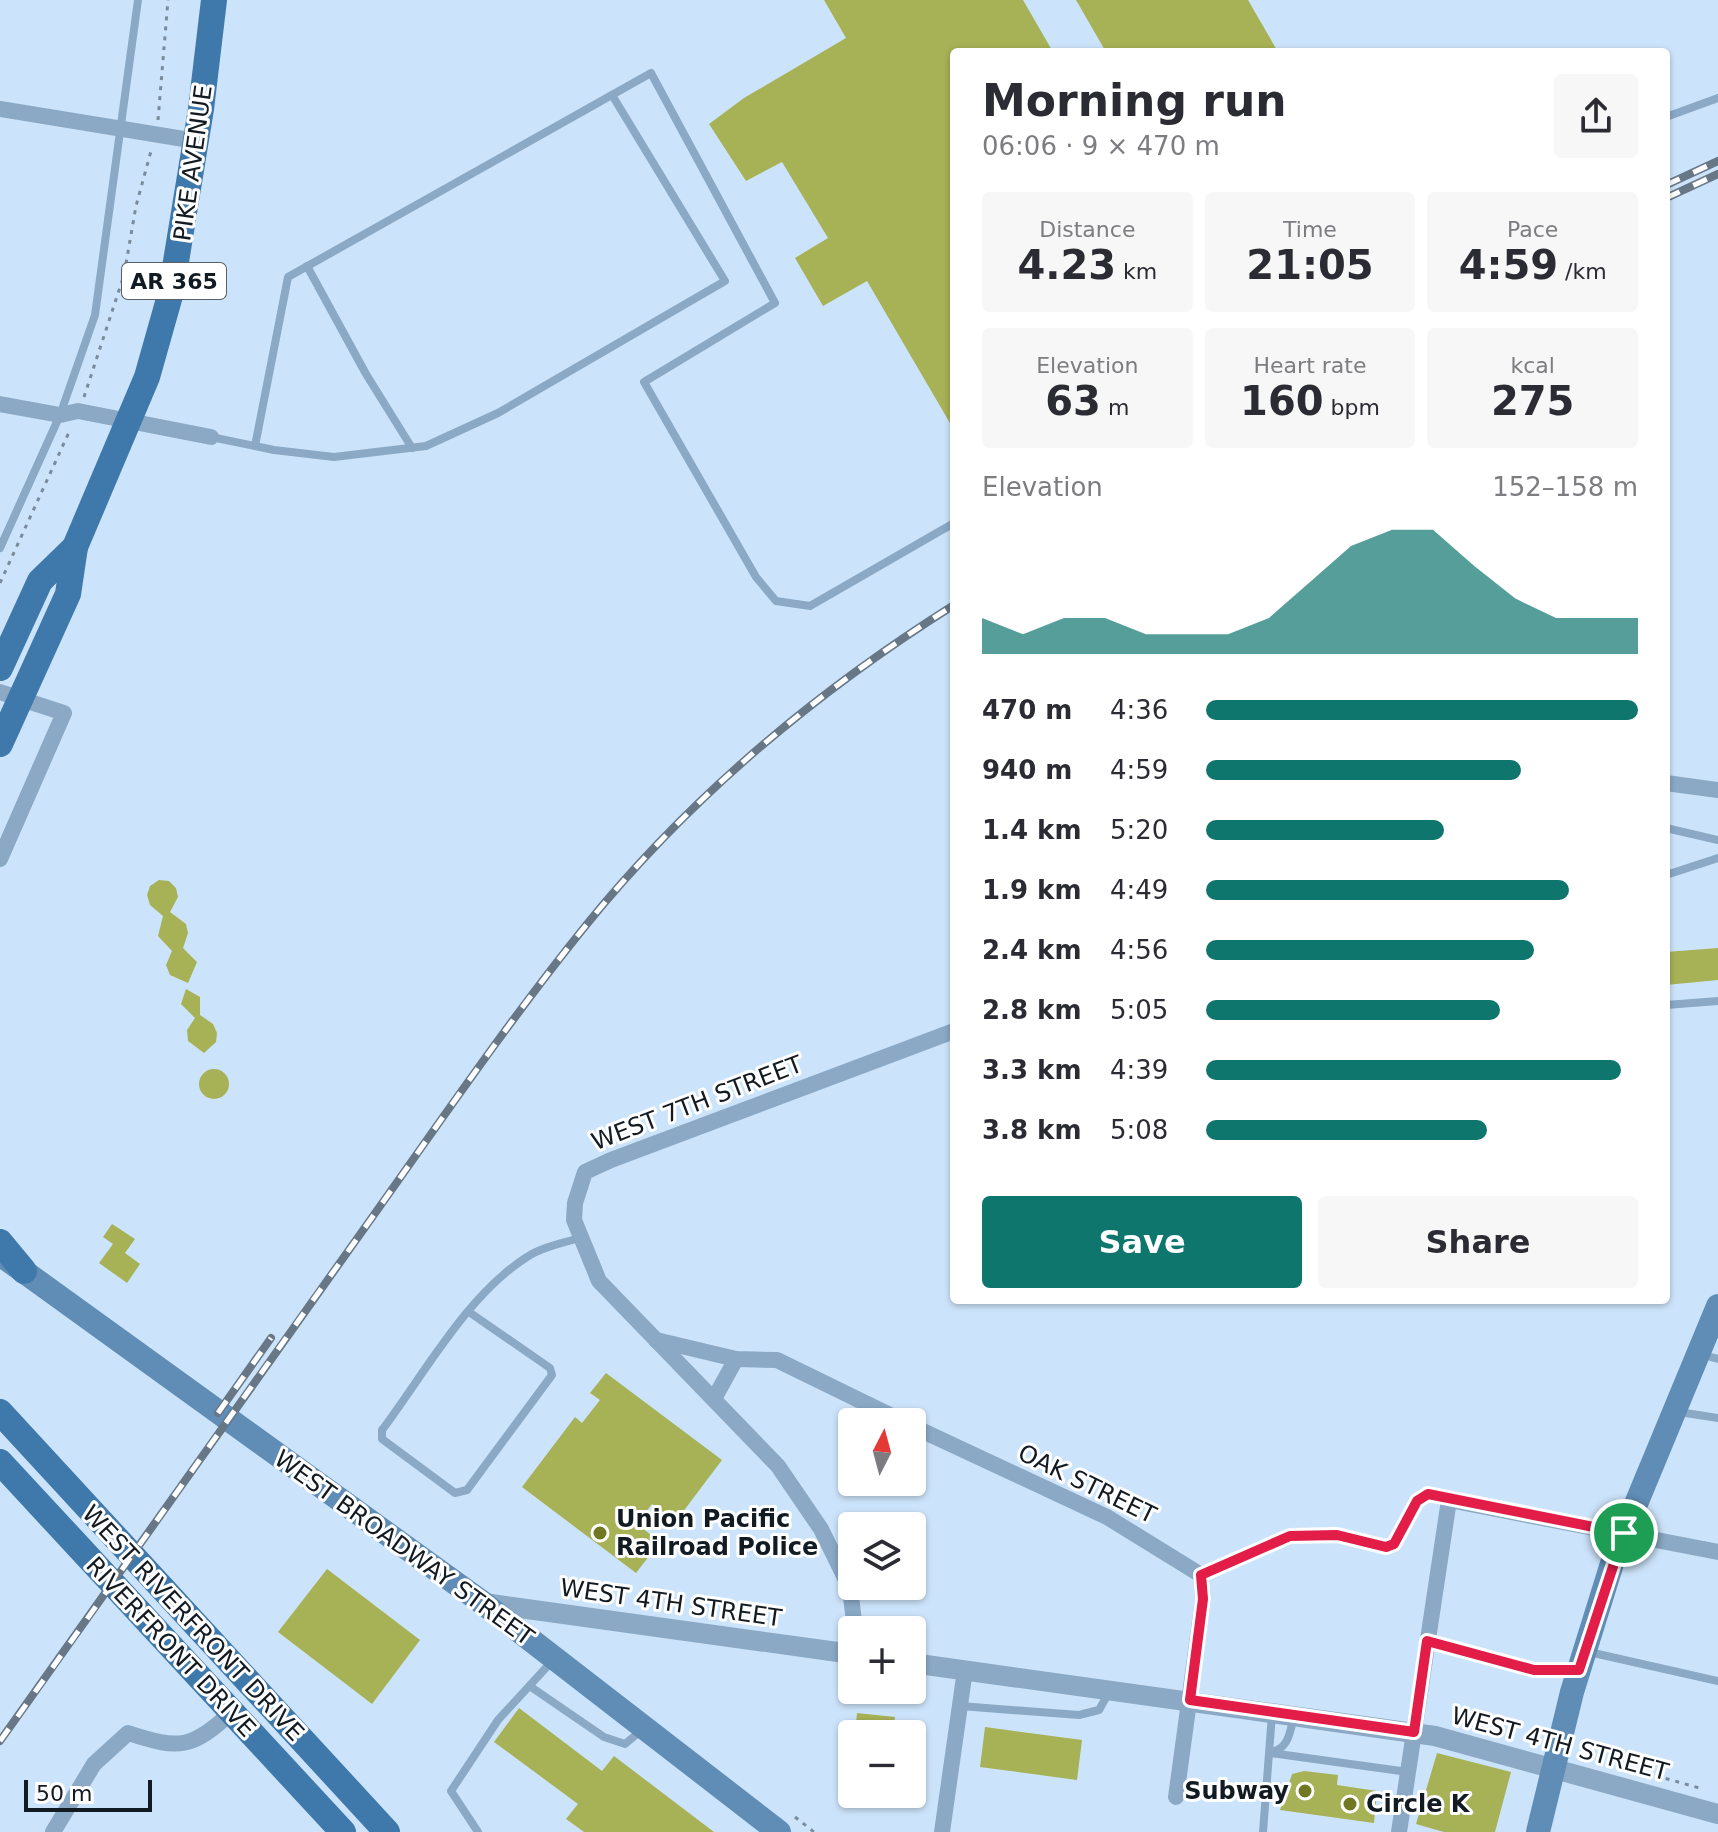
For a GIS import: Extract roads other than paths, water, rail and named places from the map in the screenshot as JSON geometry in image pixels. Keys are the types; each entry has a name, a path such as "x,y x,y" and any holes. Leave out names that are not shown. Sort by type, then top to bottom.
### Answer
{"main road":[{"name":"PIKE AVENUE","path":"0,744 11,694 68,594 75,547 129,423 171,292 196,141 214,0"},
{"name":"PIKE AVENUE","path":"0,668 40,581 75,547"},
{"path":"0,1242 12,1270"},
{"name":"WEST BROADWAY STREET","path":"0,1254 12,1270 483,1603 779,1832"},
{"path":"1538,1832 1581,1660 1624,1533 1672,1411 1708,1356 1718,1306"},
{"name":"WEST RIVERFRONT DRIVE","path":"0,1412 387,1832"},
{"name":"RIVERFRONT DRIVE","path":"0,1462 343,1832"}],"street":[{"path":"0,109 196,141"},
{"path":"0,404 60,415 78,411 211,437"},
{"path":"0,859 64,713 11,694"},
{"path":"1670,784 1718,790"},
{"name":"WEST 7TH STREET","path":"715,1397 599,1281 579,1238 574,1213 585,1172 950,1033"},
{"path":"656,1340 736,1359 777,1360 875,1408"},
{"path":"736,1359 715,1397 778,1466 804,1502 850,1588 853,1616"},
{"name":"OAK STREET","path":"926,1433 1107,1517 1201,1575"},
{"path":"1399,1832 1449,1500 1718,1552"},
{"path":"1176,1797 1201,1615 1204,1587 1201,1575"},
{"name":"WEST 4TH STREET","path":"483,1603 838,1652"},
{"name":"WEST 4TH STREET","path":"926,1665 1414,1732 1718,1814"},
{"path":"942,1832 965,1670"},
{"path":"53,1832 94,1764 128,1733 163,1745 179,1746 206,1736 232,1712"}],"lane":[{"path":"0,548 60,415 88,340 98,302 138,0"},
{"path":"255,446 288,277 651,73 775,303 644,382 756,577 776,601 810,606 950,525"},
{"path":"211,437 334,457 412,448 456,435 725,281 612,95"},
{"path":"1670,116 1718,98"},
{"path":"307,266 366,374 412,448"},
{"path":"1670,829 1718,840"},
{"path":"1670,874 1718,858"},
{"path":"1670,1005 1718,1001"},
{"path":"469,1312 550,1368 552,1375 467,1490 455,1493 382,1439 382,1430 469,1312 490,1284 531,1254 579,1238"},
{"path":"1672,1411 1718,1418"},
{"path":"1201,1575 1290,1536 1337,1535 1386,1547 1394,1544 1421,1496 1436,1494 1449,1500"},
{"path":"1427,1641 1534,1670 1581,1660 1718,1681"},
{"path":"478,1832 451,1791 498,1720 554,1658"},
{"path":"531,1687 604,1737 625,1744 644,1728"},
{"path":"960,1706 1079,1715 1099,1710 1110,1689"},
{"path":"1263,1832 1271,1753 1267,1740 1273,1712"},
{"path":"1271,1753 1278,1751 1287,1741 1294,1714"},
{"path":"1271,1753 1408,1772"}],"railway":[{"path":"1670,183 1718,161"},
{"path":"1670,196 1718,174"},
{"path":"0,1741 528,999 587,924 668,833 757,750 853,674 950,608"},
{"path":"218,1413 271,1338"}],"place":[{"name":"Union Pacific Railroad Police","path":"600,1533"},
{"name":"Subway","path":"1305,1791"},
{"name":"Circle K","path":"1350,1804"}]}
